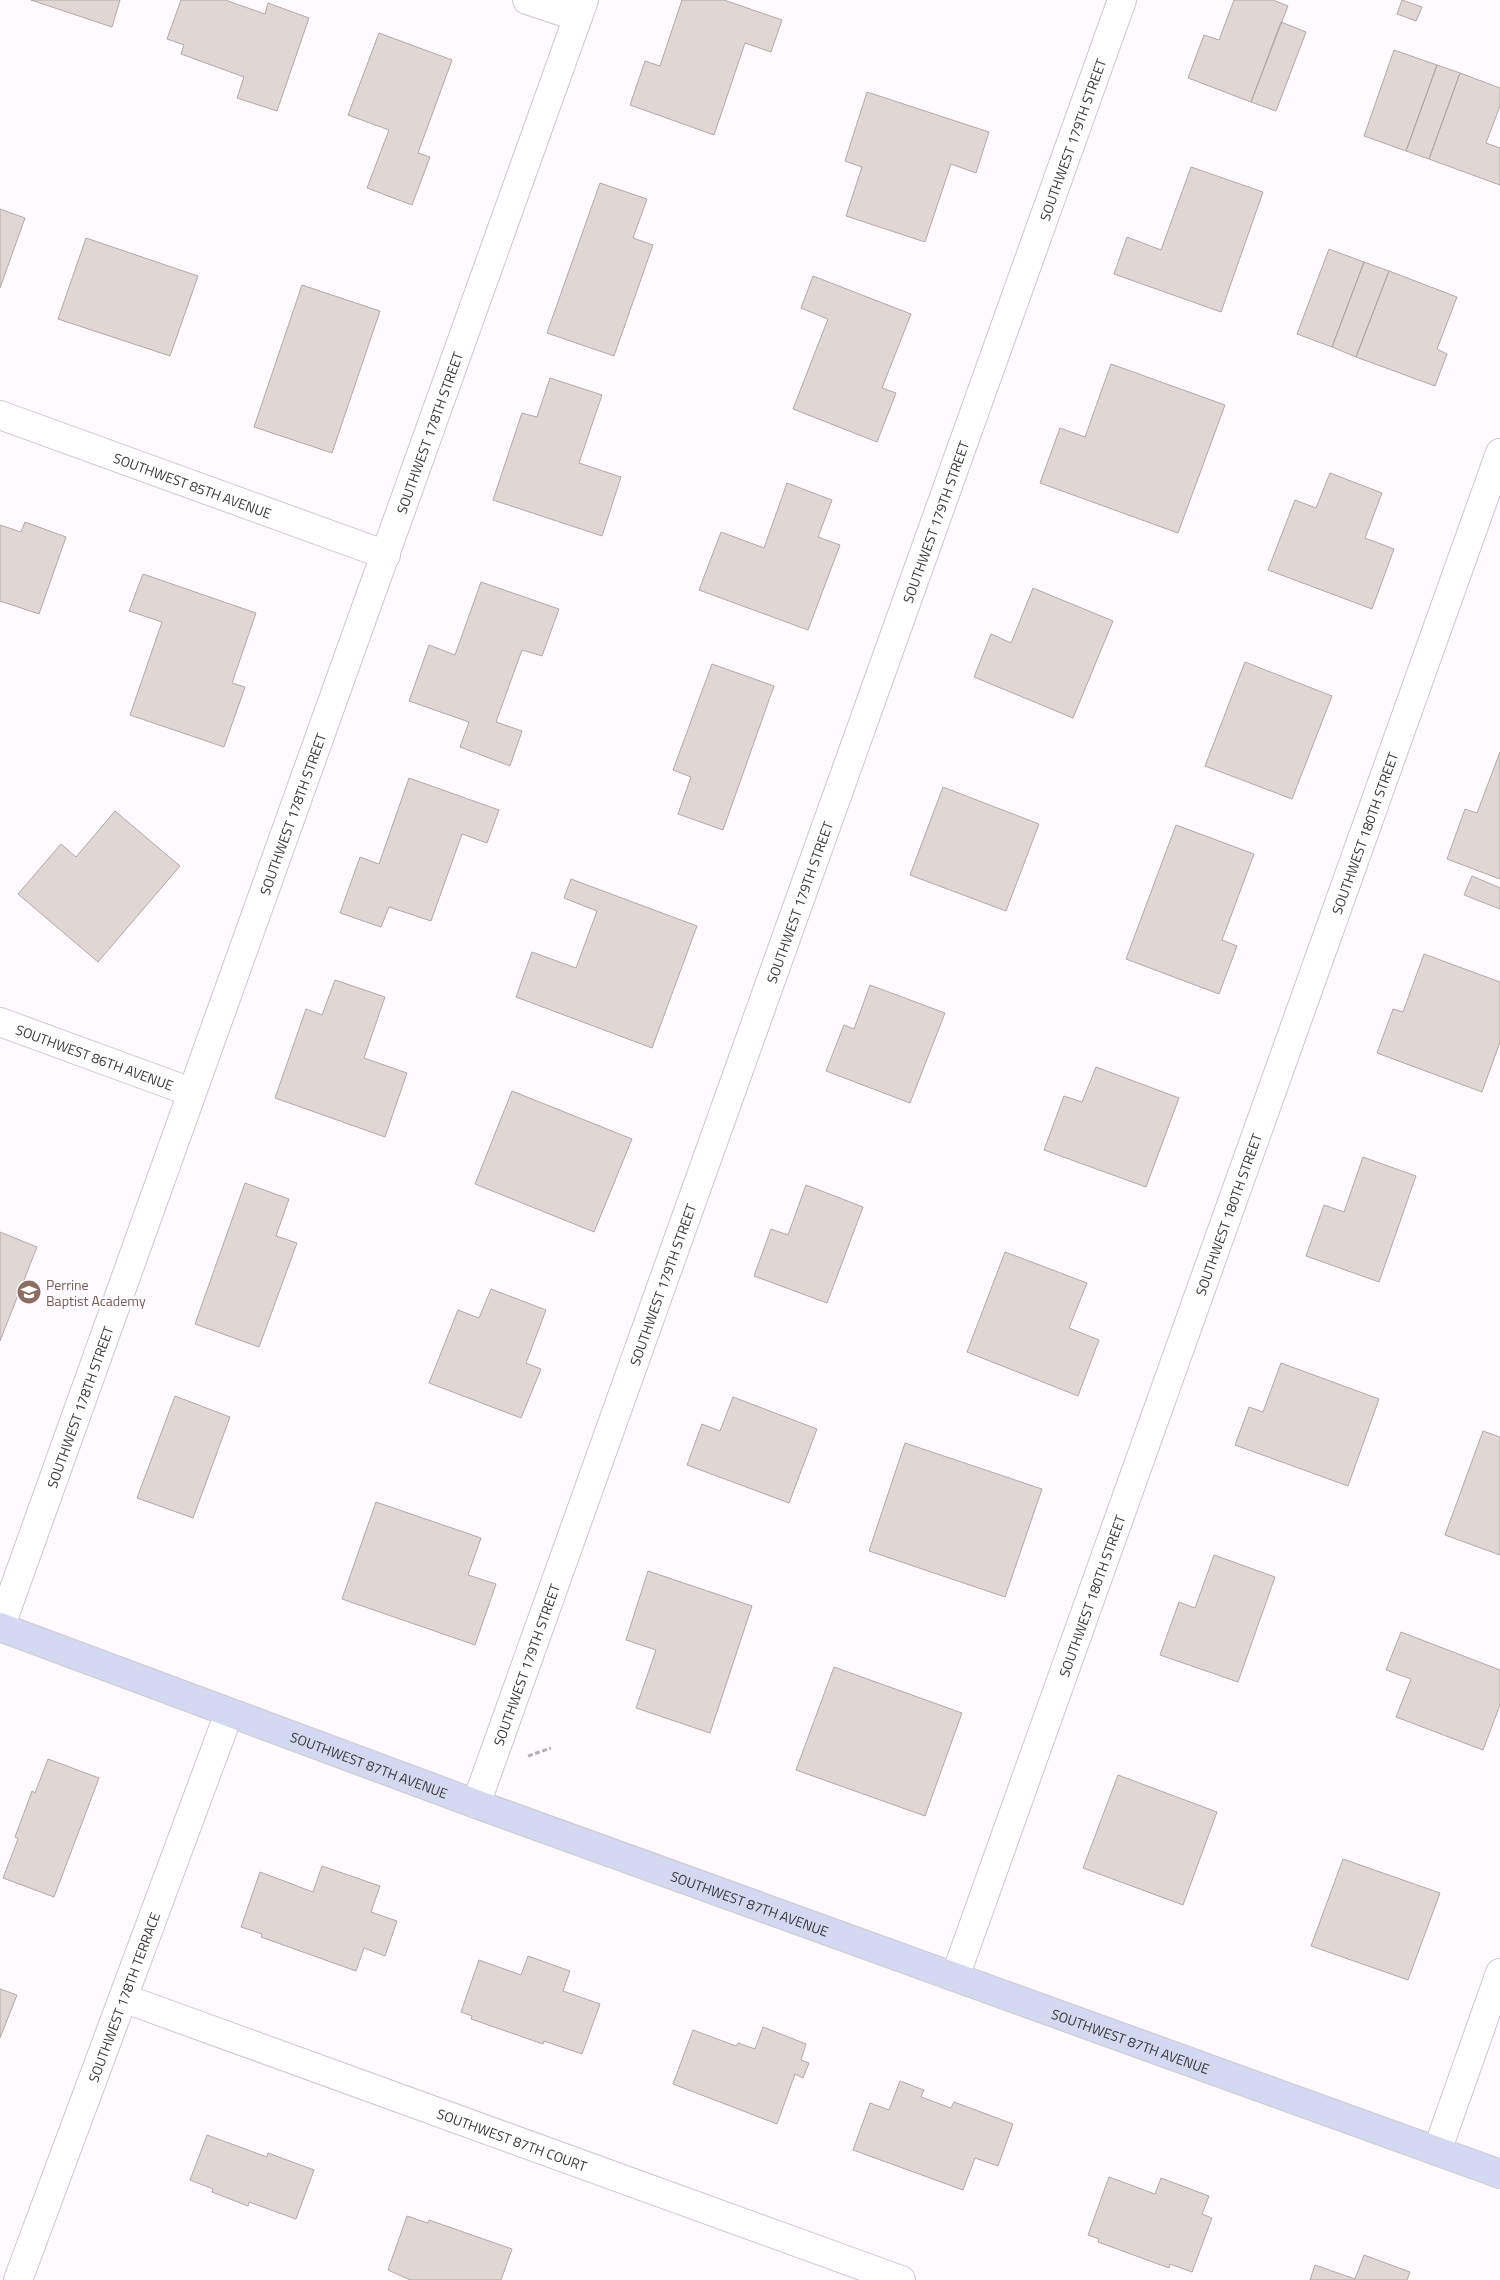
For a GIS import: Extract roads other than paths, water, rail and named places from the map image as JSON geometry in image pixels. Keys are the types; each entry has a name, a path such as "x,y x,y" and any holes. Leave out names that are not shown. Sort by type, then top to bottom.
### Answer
{"street":[{"path":"527,0 581,8"},
{"name":"SOUTHWEST 179TH STREET","path":"476,1804 1122,0"},
{"name":"SOUTHWEST 178TH STREET","path":"0,1628 581,8"},
{"name":"SOUTHWEST 85TH AVENUE","path":"0,415 386,555"},
{"name":"SOUTHWEST 180TH STREET","path":"955,1977 1500,453"},
{"name":"SOUTHWEST 86TH AVENUE","path":"0,1022 191,1092"},
{"name":"SOUTHWEST 87TH AVENUE","path":"0,1628 476,1804 1500,2174"},
{"name":"SOUTHWEST 178TH TERRACE","path":"18,2280 229,1713"},
{"path":"1437,2151 1500,1973"},
{"name":"SOUTHWEST 87TH COURT","path":"123,1998 901,2280"}],"place":[{"name":"Perrine Baptist Academy","path":"29,1292"}]}
